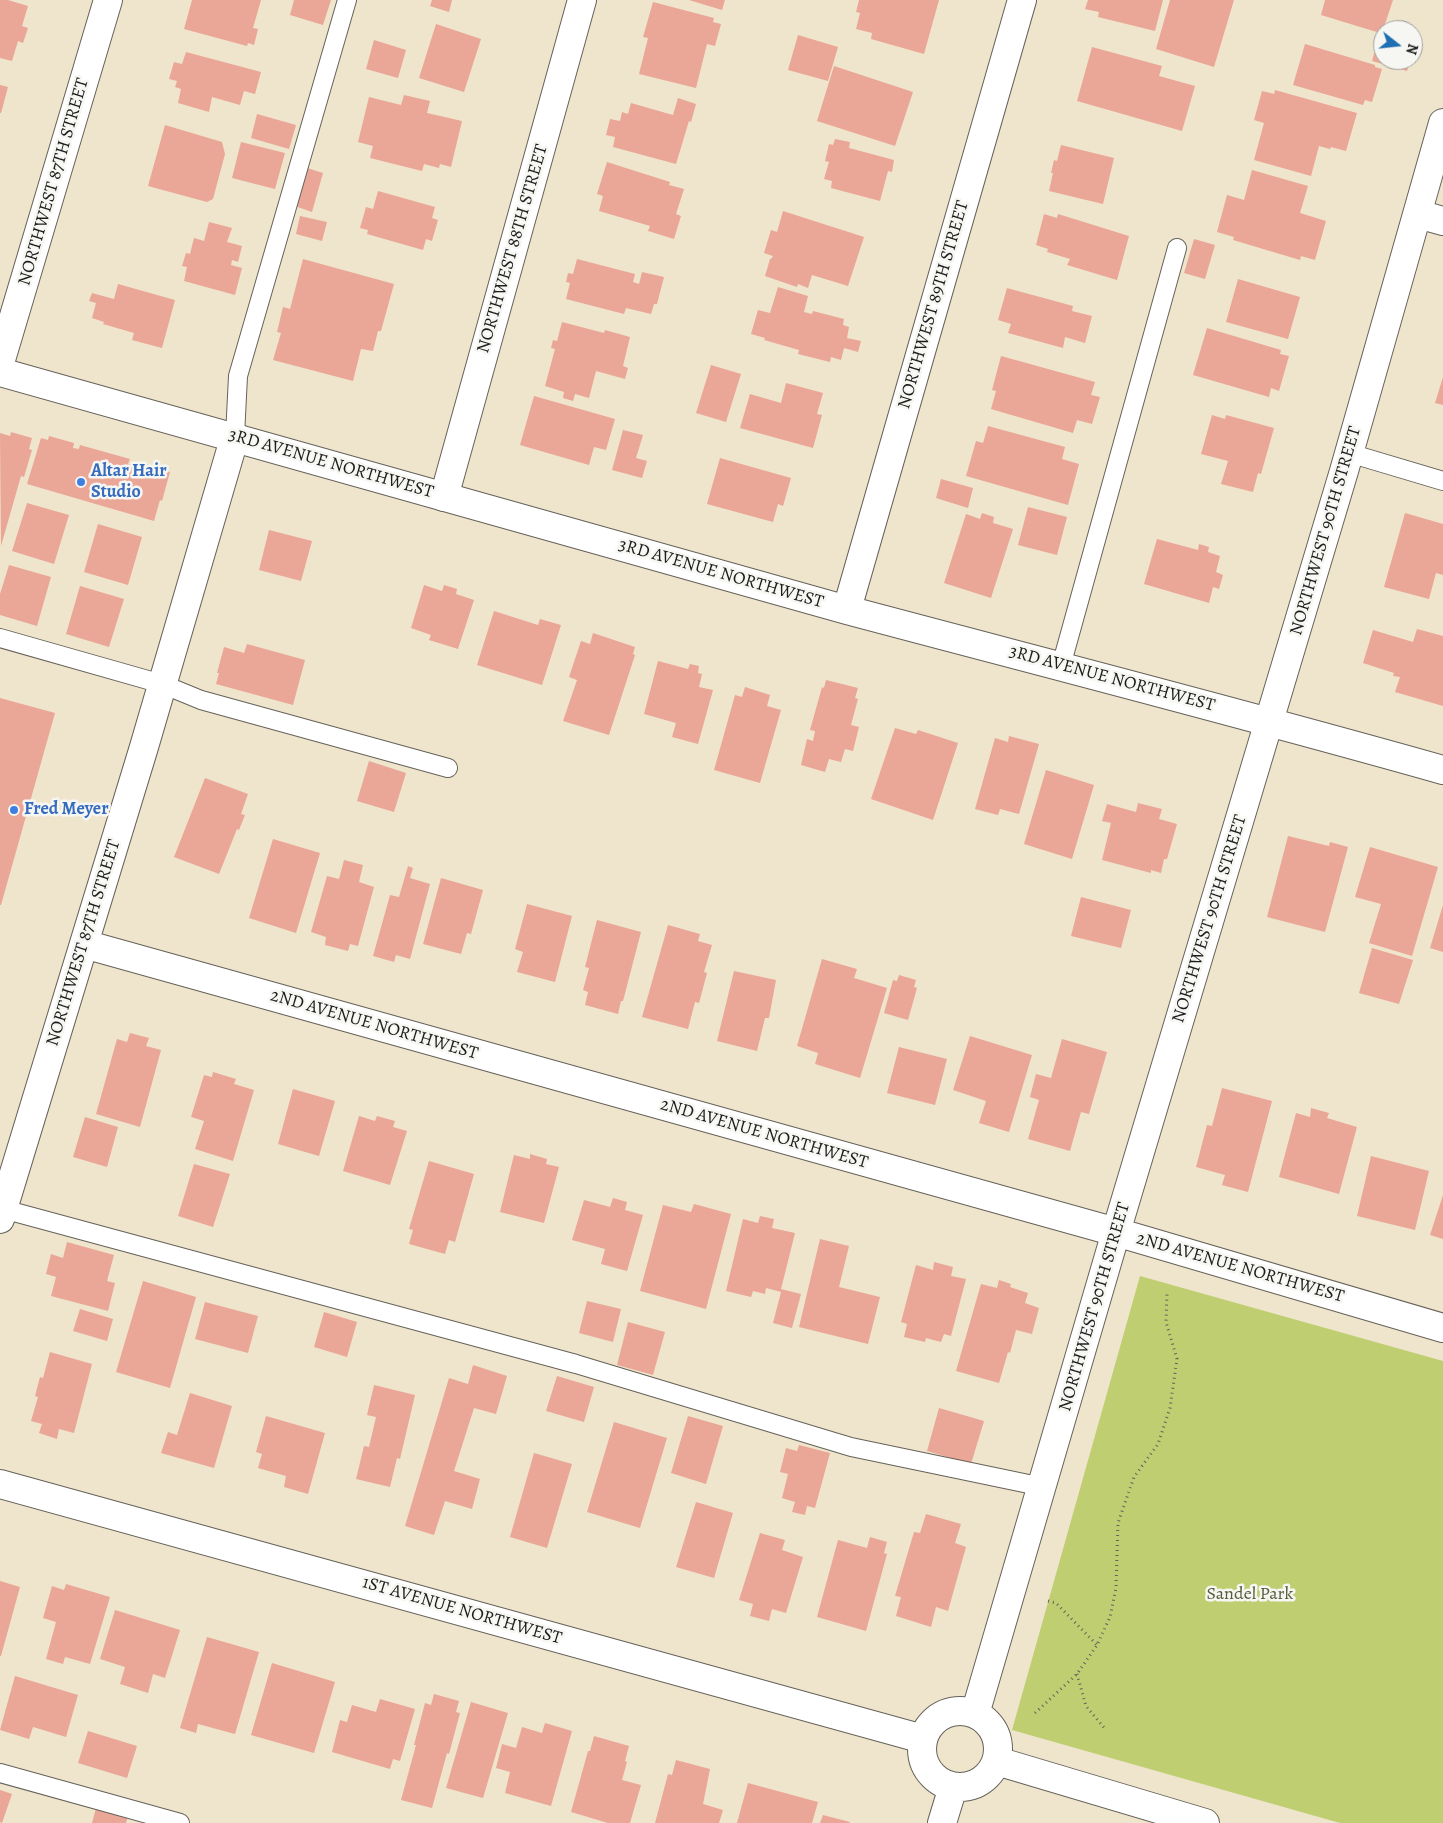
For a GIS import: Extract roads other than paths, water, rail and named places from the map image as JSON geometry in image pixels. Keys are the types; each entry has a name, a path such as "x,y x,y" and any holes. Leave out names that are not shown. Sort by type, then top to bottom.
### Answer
{"street":[{"name":"NORTHWEST 87TH STREET","path":"0,363 108,0"},
{"name":"NORTHWEST 88TH STREET","path":"444,497 582,0"},
{"name":"NORTHWEST 89TH STREET","path":"846,610 1022,0"},
{"name":"NORTHWEST 90TH STREET","path":"976,1714 1116,1232 1349,453 1430,218 1443,123"},
{"name":"3RD AVENUE NORTHWEST","path":"0,372 235,436 846,610 1270,721 1443,770"},
{"name":"NORTHWEST 87TH STREET","path":"2,1214 235,436"},
{"name":"2ND AVENUE NORTHWEST","path":"84,944 1116,1232 1443,1328"},
{"name":"1ST AVENUE NORTHWEST","path":"0,1484 923,1739"},
{"path":"963,1711 976,1714 986,1721 994,1731 998,1743 997,1760 987,1777 977,1784 966,1787 953,1787 941,1783 928,1770 922,1752 923,1739 929,1727 938,1718 950,1712 963,1711"},
{"path":"997,1760 1205,1823"},
{"path":"942,1823 953,1787"}],"lane":[{"path":"235,436 238,376 347,0"},
{"path":"1061,666 1177,248"},
{"path":"1349,453 1443,481"},
{"path":"0,638 162,684 201,700 448,768"},
{"path":"2,1214 576,1364 851,1447 1043,1487"},
{"path":"0,1773 180,1823"}],"place":[{"name":"Altar Hair Studio","path":"81,482"},
{"name":"Fred Meyer","path":"14,810"}],"park label":[{"name":"Sandel Park","path":"1250,1595"}]}
